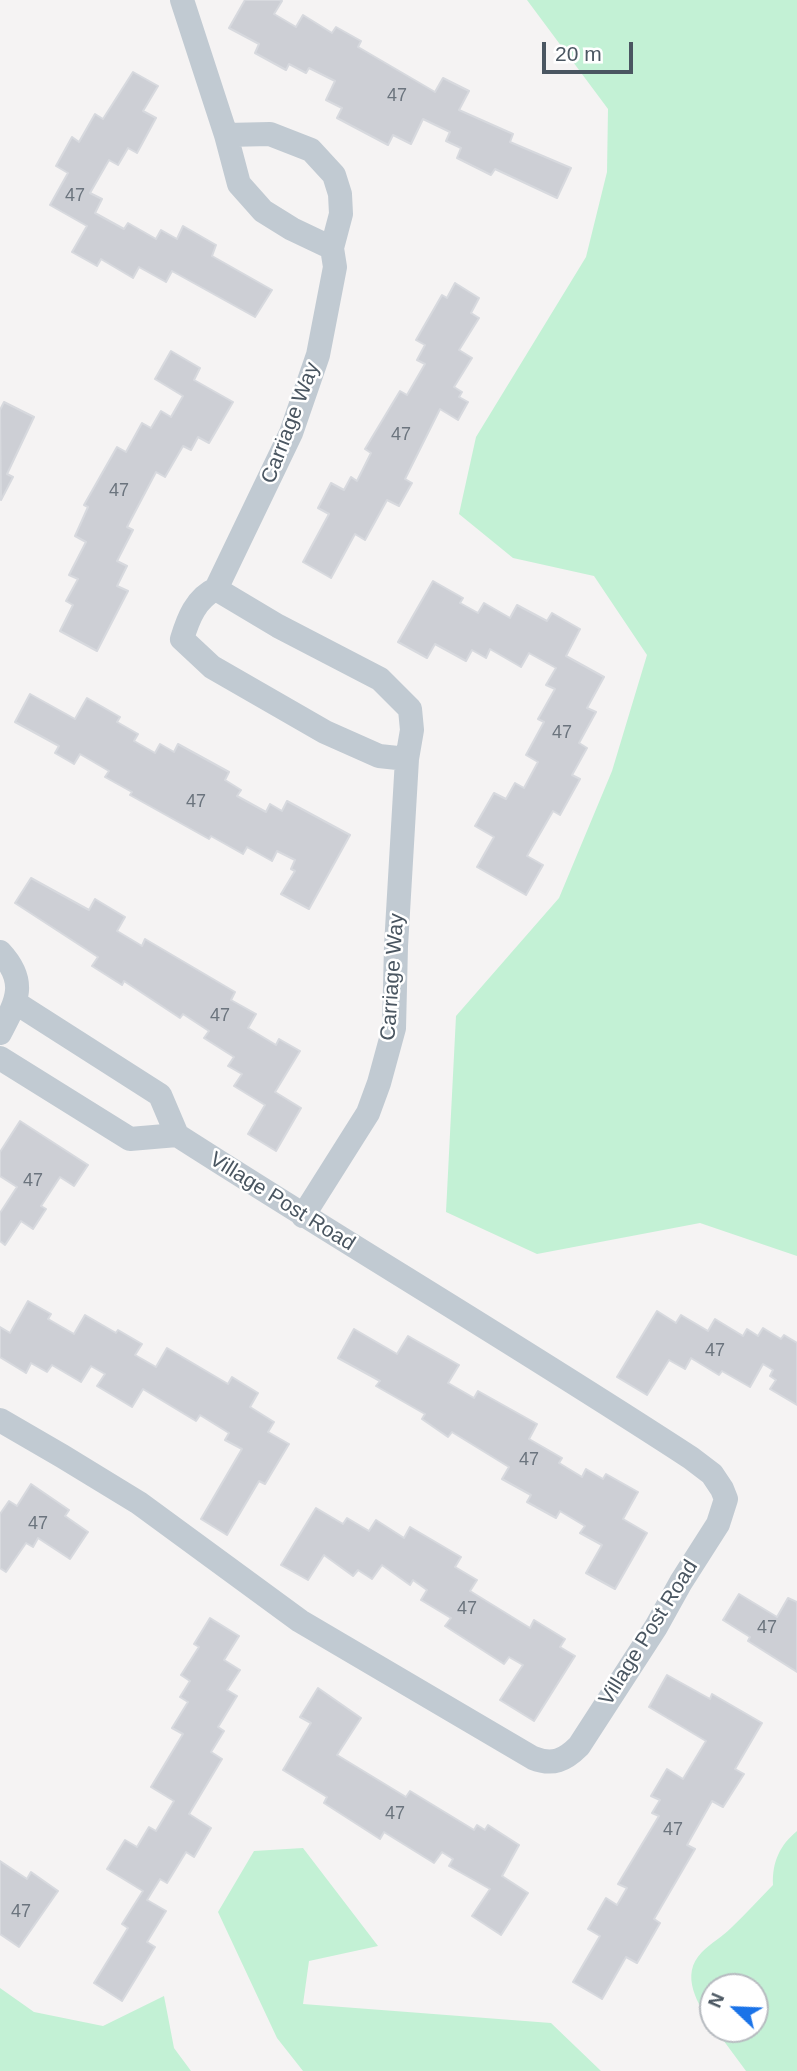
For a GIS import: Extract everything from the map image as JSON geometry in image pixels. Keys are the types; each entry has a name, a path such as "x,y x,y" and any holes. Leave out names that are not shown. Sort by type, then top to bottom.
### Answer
{"street":[{"path":"182,0 239,184 262,211 332,248"},
{"name":"Carriage Way","path":"226,135 270,134 311,150 334,175 340,194 341,214 332,248 335,267 318,355 291,433 216,589 206,594 188,618 182,639 212,667 325,732 379,756 407,759"},
{"name":"Carriage Way","path":"216,589 278,626 380,679 410,709 412,730 407,759 394,1028 368,1113 303,1216"},
{"path":"0,952 11,964 16,978 16,1003 0,1033"},
{"path":"0,1058 131,1139 177,1135 160,1095 16,1003"},
{"name":"Village Post Road","path":"0,1420 139,1503 300,1621 542,1762 563,1760 579,1746 656,1626 718,1524 726,1499 712,1474 542,1361 303,1216 177,1135"}],"green space":[{"path":"527,0 797,0 797,1256 700,1223 537,1254 446,1212 456,1016 559,898 612,771 647,655 594,576 513,558 459,514 476,437 586,257 607,172 608,109"},
{"path":"797,1831 797,2071 746,2071 725,2043 769,2043 769,1973 699,1973 699,2003 693,1990 692,1970 702,1952 731,1928 773,1885 778,1855"},
{"path":"303,1848 378,1946 309,1961 303,2004 551,2023 601,2071 303,2071 277,2038 218,1912 254,1851"},
{"path":"0,1988 34,2012 103,2026 164,1996 174,2048 191,2071 0,2071"}],"building":[{"path":"245,0 282,1 274,14 296,27 303,15 332,33 336,27 361,41 358,47 435,92 443,78 469,91 459,110 513,134 510,142 571,168 557,198 495,169 491,175 457,158 461,148 446,141 450,132 423,119 411,144 393,135 388,145 337,118 342,108 326,100 335,81 309,68 306,73 289,64 286,70 255,53 259,44 229,28"},
{"path":"133,72 158,86 143,111 156,118 137,153 128,148 118,165 109,160 90,193 102,199 95,213 124,229 128,223 156,239 161,230 177,239 183,226 216,245 212,256 272,290 255,317 172,271 166,282 139,267 133,278 101,259 97,266 72,252 87,226 50,205 68,173 56,166 72,137 79,142 95,114 103,119"},
{"path":"455,283 479,298 471,313 479,318 459,350 472,358 454,387 462,392 459,397 468,402 458,420 440,409 405,479 412,483 399,506 387,500 365,540 355,534 331,578 303,562 329,514 318,508 331,483 344,490 351,477 357,481 371,453 365,449 400,391 407,395 425,364 417,360 425,345 416,340 442,295 447,298"},
{"path":"171,351 200,368 194,380 233,402 209,443 198,437 191,450 183,446 165,477 156,472 127,527 133,530 117,561 127,566 117,586 128,591 97,651 60,631 73,605 66,601 78,579 69,575 86,542 75,536 88,507 84,505 117,447 126,452 142,423 151,428 161,411 171,417 183,396 155,379"},
{"path":"4,402 34,417 7,474 13,477 1,500 0,410"},
{"path":"433,581 463,598 460,603 478,613 484,603 510,618 517,605 547,621 552,613 580,629 566,656 604,677 587,708 596,712 579,743 587,748 572,775 580,779 560,815 553,811 527,856 543,865 526,895 477,867 494,837 475,826 494,793 506,799 515,783 524,788 538,762 526,755 544,722 538,719 555,689 546,685 556,668 529,653 521,667 490,649 486,658 472,650 466,661 435,644 427,658 398,642"},
{"path":"30,694 75,719 87,698 120,717 117,722 138,734 134,741 155,753 160,744 174,752 178,744 229,772 225,780 241,790 237,796 266,812 270,804 282,811 287,801 350,835 309,909 281,894 295,871 291,869 295,860 277,851 272,861 247,847 243,854 211,836 209,839 130,795 132,792 105,777 109,771 80,754 74,764 55,753 59,746 15,722"},
{"path":"31,878 89,910 95,899 125,917 117,931 142,946 145,939 235,992 231,1000 256,1014 248,1028 276,1045 279,1039 300,1051 275,1092 301,1108 276,1151 248,1134 265,1105 234,1086 242,1074 228,1066 234,1057 204,1038 209,1031 183,1014 180,1018 124,981 122,985 92,966 98,957 15,903"},
{"path":"20,1121 88,1165 74,1186 60,1177 41,1206 46,1209 33,1229 21,1221 5,1245 0,1241 0,1213 17,1187 0,1176 0,1152"},
{"path":"28,1301 51,1314 48,1319 74,1334 85,1315 116,1333 118,1330 142,1344 135,1355 156,1367 167,1348 228,1384 232,1377 258,1393 250,1407 274,1422 268,1432 289,1444 265,1484 259,1481 227,1535 201,1519 242,1449 225,1440 229,1433 200,1415 196,1421 143,1389 132,1407 97,1386 105,1374 91,1366 81,1382 52,1365 47,1372 31,1363 26,1373 0,1357 0,1327 10,1333"},
{"path":"657,1311 676,1323 681,1315 708,1331 715,1319 743,1336 747,1329 758,1336 763,1328 781,1339 784,1335 797,1343 797,1405 770,1389 776,1380 770,1376 773,1370 763,1364 750,1387 722,1371 719,1375 691,1358 685,1369 669,1360 647,1395 617,1377"},
{"path":"354,1329 397,1354 408,1336 459,1365 448,1383 474,1398 478,1391 537,1424 529,1439 562,1458 559,1463 582,1477 586,1469 603,1479 606,1474 638,1492 623,1519 647,1533 615,1589 586,1573 602,1545 580,1533 585,1526 560,1511 556,1518 527,1502 531,1495 502,1479 509,1467 452,1432 448,1437 422,1419 425,1414 376,1386 380,1381 338,1358"},
{"path":"31,1484 69,1510 65,1516 88,1532 70,1559 38,1538 33,1547 26,1543 6,1572 0,1568 0,1514 9,1501 17,1506"},
{"path":"316,1508 343,1524 347,1518 369,1531 376,1520 404,1538 410,1527 461,1557 455,1567 477,1580 470,1591 530,1628 534,1620 565,1639 560,1647 575,1656 534,1721 500,1700 523,1665 509,1657 504,1664 445,1626 451,1618 421,1600 427,1590 413,1580 410,1585 382,1565 372,1579 358,1570 353,1576 324,1555 308,1580 281,1565"},
{"path":"739,1594 777,1617 788,1598 797,1602 797,1672 748,1641 750,1637 723,1620"},
{"path":"210,1618 239,1636 224,1660 240,1670 227,1690 237,1696 218,1727 224,1731 211,1752 222,1759 189,1814 211,1828 194,1857 186,1852 167,1883 160,1879 147,1900 166,1911 147,1942 155,1947 122,2001 94,1983 128,1928 122,1924 143,1891 107,1869 125,1840 137,1847 149,1827 156,1831 174,1801 151,1787 183,1734 172,1728 188,1702 180,1697 190,1681 181,1675 199,1647 194,1644"},
{"path":"667,1675 710,1699 712,1694 762,1723 735,1769 744,1774 723,1807 712,1801 687,1845 695,1849 654,1919 660,1923 637,1963 626,1957 602,1999 573,1982 600,1936 588,1929 606,1898 617,1905 627,1888 618,1884 659,1816 652,1813 660,1800 651,1796 667,1769 683,1779 706,1741 649,1707"},
{"path":"318,1688 361,1718 337,1755 406,1797 410,1791 474,1830 477,1825 485,1830 488,1825 519,1845 502,1876 528,1893 501,1935 472,1916 490,1889 449,1866 453,1859 442,1852 434,1863 384,1832 380,1839 324,1803 327,1797 283,1770 311,1723 300,1717"},
{"path":"0,1861 27,1879 31,1872 58,1891 19,1947 0,1934"}]}
